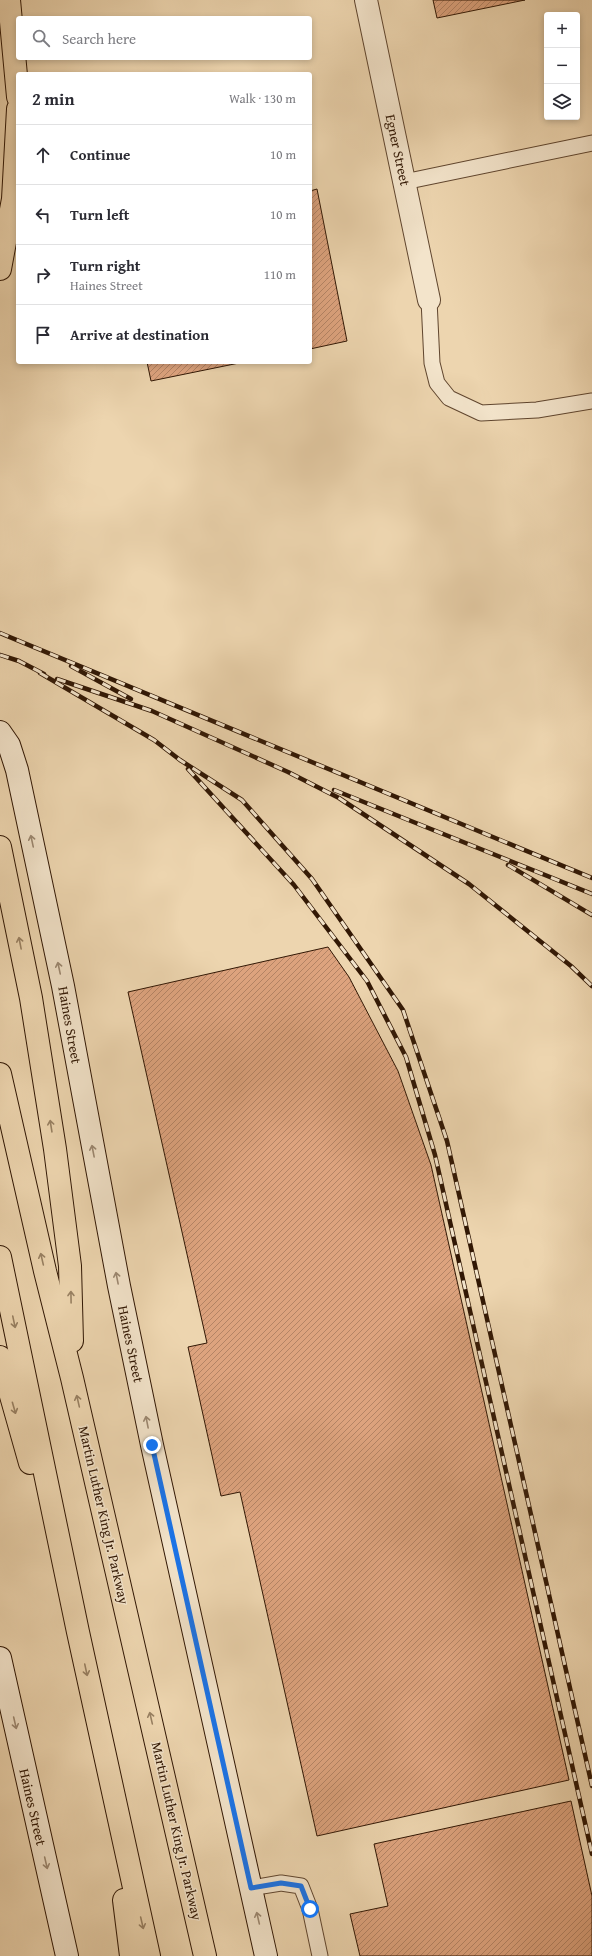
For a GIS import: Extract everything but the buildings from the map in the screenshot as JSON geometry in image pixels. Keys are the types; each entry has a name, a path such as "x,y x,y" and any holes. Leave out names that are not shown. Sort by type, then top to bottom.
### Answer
{"highway":[{"path":"9,0 16,75"},
{"path":"0,269 13,199 16,144"},
{"path":"0,847 31,998 55,1149 70,1266 72,1378"},
{"name":"Martin Luther King Jr. Parkway","path":"0,1074 45,1271 72,1378 205,1956"},
{"path":"0,1257 78,1632 149,1956"},
{"path":"0,1357 78,1632"},
{"path":"109,1776 131,1956"},
{"path":"182,1852 218,1956"}],"street":[{"name":"Egner Street","path":"366,0 429,300"},
{"name":"Haines Street","path":"0,732 9,745 19,777 63,986 119,1286 152,1445 266,1956"},
{"name":"Haines Street","path":"0,1658 67,1956"}],"lane":[{"path":"404,182 592,143"},
{"path":"429,300 432,363 437,383 449,398 482,413 537,410 592,401"},
{"path":"251,1888 281,1883 301,1886 310,1909 320,1956"}],"railway":[{"path":"0,633 592,878"},
{"path":"0,655 19,661 44,674"},
{"path":"71,666 131,699"},
{"path":"40,673 154,740 180,760 242,800 312,879 403,1010 447,1141 592,1786"},
{"path":"57,679 152,711 288,772 339,798 469,884 571,966 592,986"},
{"path":"188,769 294,885 367,981 406,1057 435,1155 592,1854"},
{"path":"334,790 592,894"},
{"path":"508,865 592,915"}],"route":[{"path":"152,1445 251,1888 281,1883 301,1886 310,1909"}]}
